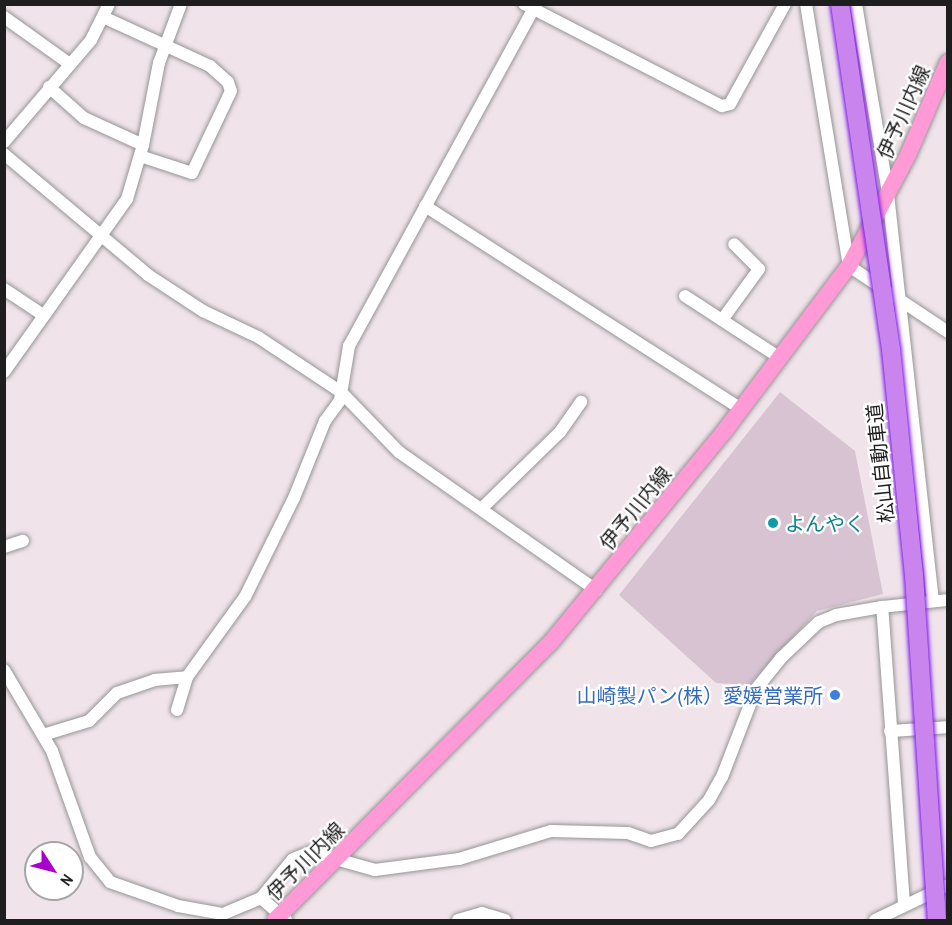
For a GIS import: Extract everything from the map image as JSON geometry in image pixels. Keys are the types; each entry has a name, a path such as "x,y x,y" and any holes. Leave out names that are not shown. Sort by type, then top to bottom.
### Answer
{"highway":[{"name":"松山自動車道","path":"840,4 891,349 914,575 937,921"}],"main road":[{"name":"伊予川内線","path":"280,919 335,861 471,727 596,590 741,409 849,266 888,194 948,62"}],"street":[{"path":"4,142 91,40 109,4"},
{"path":"4,372 127,199 142,151 164,47 181,4"},
{"path":"177,710 187,678 250,587 341,392 350,346 531,6 722,106 730,104 785,4"},
{"path":"806,4 849,266 948,332"},
{"path":"856,4 888,194 933,599"},
{"path":"4,17 70,64"},
{"path":"49,87 84,118 142,151 192,173 231,91 228,82 210,66 164,47 103,17"},
{"path":"4,154 178,297 258,337 341,392 399,452 596,590"},
{"path":"425,206 741,409"},
{"path":"722,320 759,269 734,244"},
{"path":"4,289 43,315"},
{"path":"685,296 780,358"},
{"path":"481,509 560,432 581,402"},
{"path":"4,547 23,541"},
{"path":"4,670 43,735 90,857 110,882 178,906 223,914 261,898 301,853 311,852 335,861 375,870 430,865 551,831 628,833 651,841 678,834 709,800 722,777 756,689 781,658 819,622 933,599 948,600"},
{"path":"882,608 904,904"},
{"path":"43,735 89,721 117,693 154,680 187,678"},
{"path":"890,731 948,727"},
{"path":"875,921 904,904 948,885"},
{"path":"261,898 280,919"},
{"path":"458,921 482,913 505,921"}],"building":[{"name":"よんやく","path":"780,392 855,451 883,594 817,611 749,685 716,683 619,595"}],"place":[{"name":"よんやく","path":"773,523"},
{"name":"山崎製パン(株）愛媛営業所","path":"835,695"}]}
